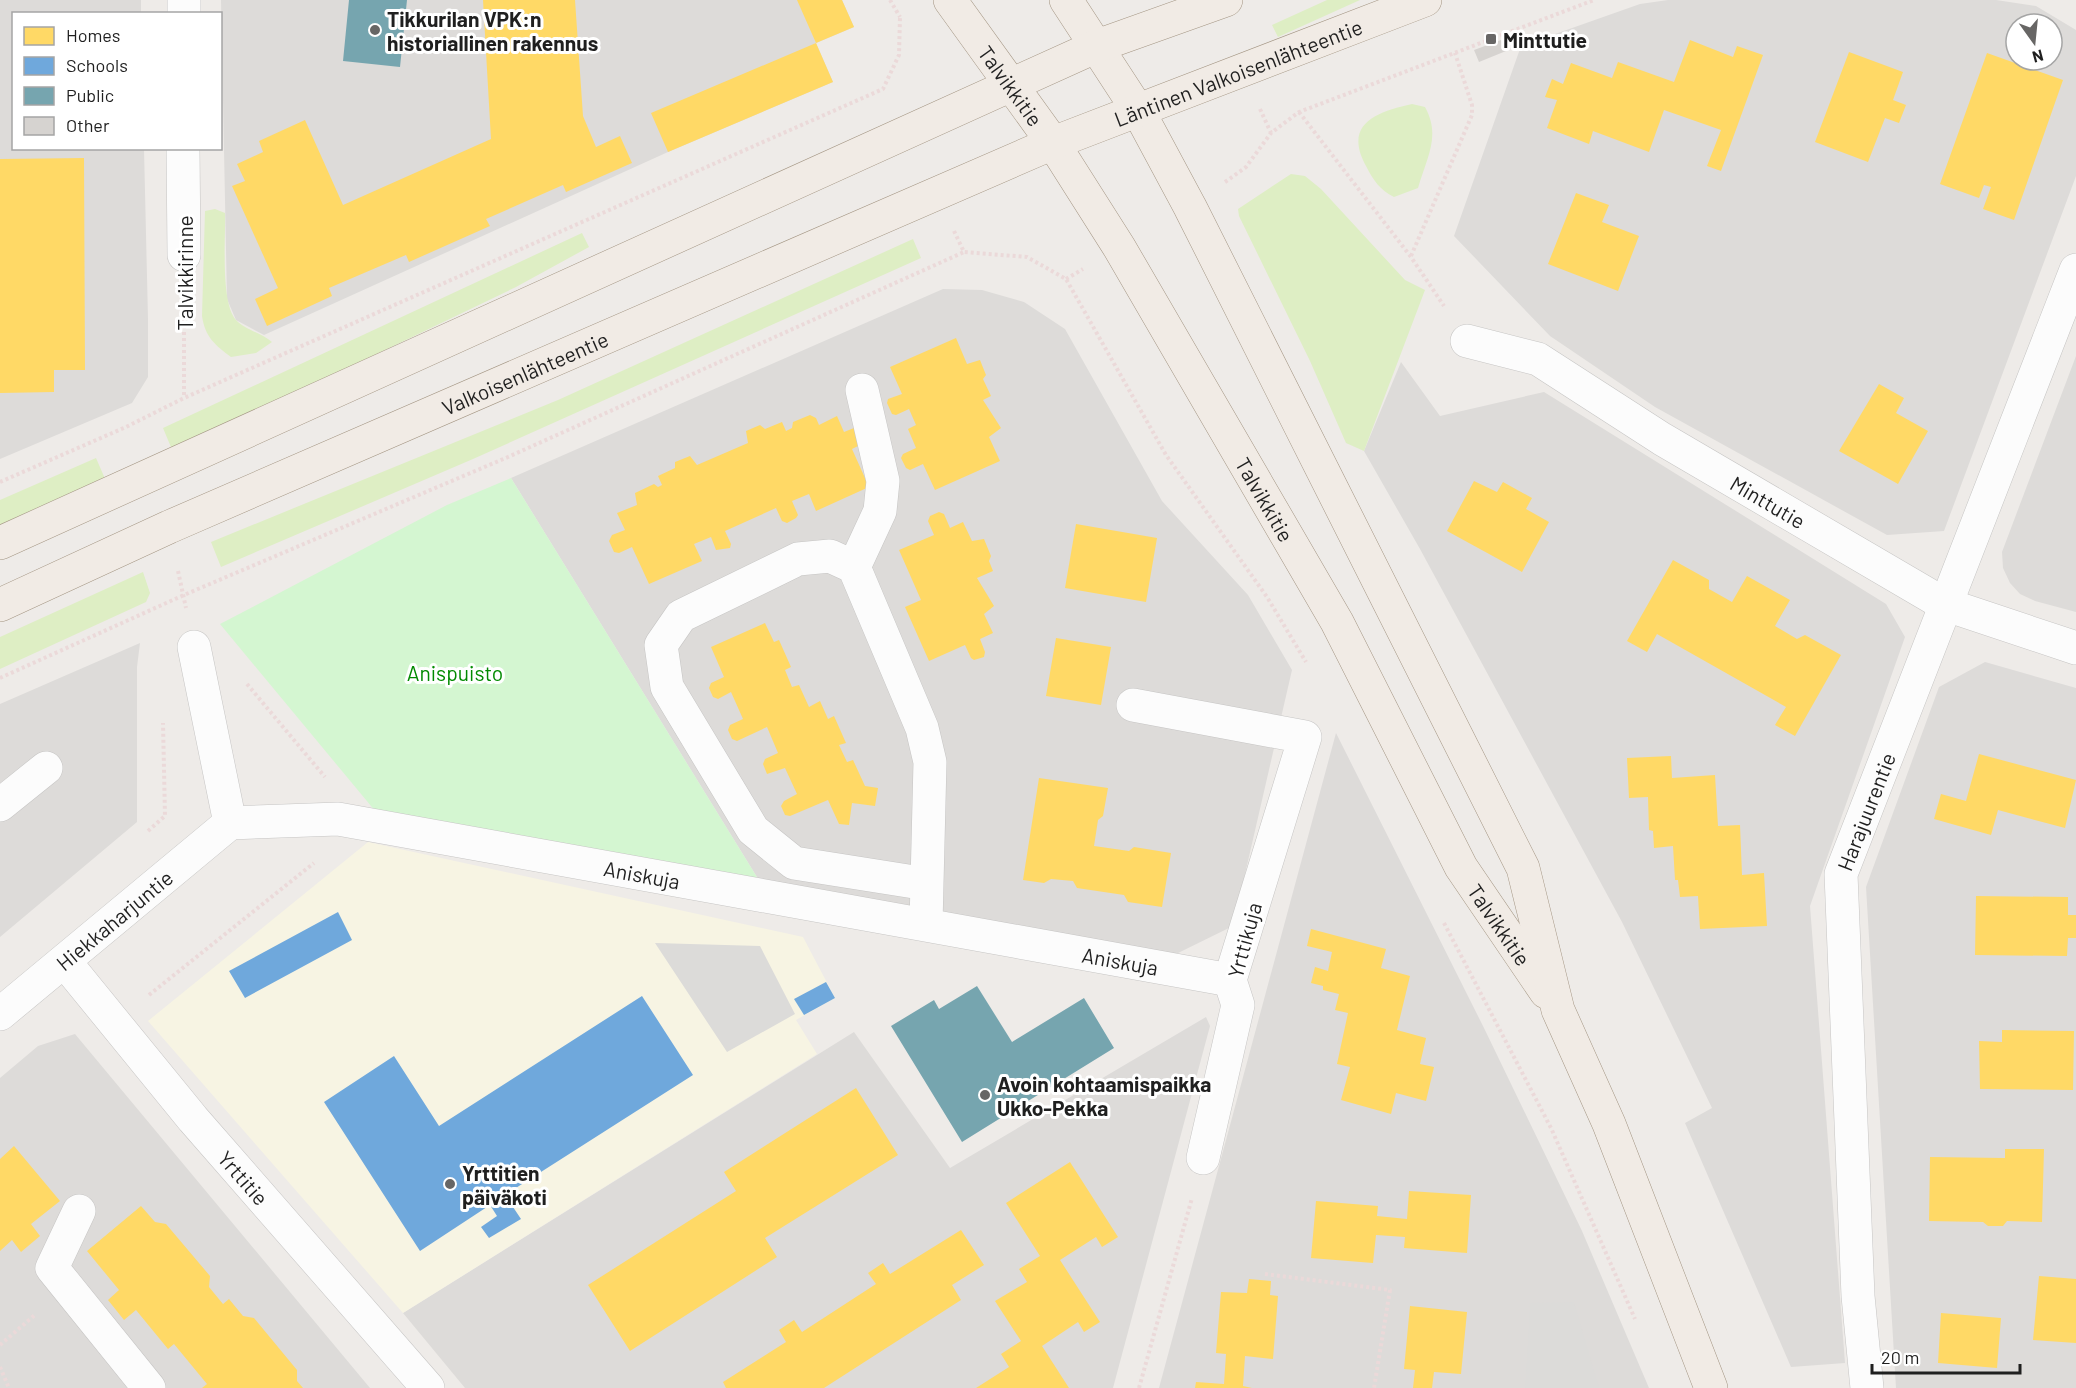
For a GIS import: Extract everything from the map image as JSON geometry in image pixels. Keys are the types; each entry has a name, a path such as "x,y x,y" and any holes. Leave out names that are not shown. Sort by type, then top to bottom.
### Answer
{"main road":[{"name":"Talvikkitie","path":"950,0 1009,86 1053,143 1119,247 1337,622 1461,867 1558,1010 1609,1124 1711,1388"},
{"name":"Talvikkitie","path":"1066,0 1139,112 1190,207 1523,868 1558,1010"},
{"path":"0,543 1097,46 1226,0"},
{"name":"Läntinen Valkoisenlähteentie","path":"1053,143 1139,112 1425,0"},
{"name":"Valkoisenlähteentie","path":"0,605 169,527 1053,143"}],"street":[{"name":"Talvikkirinne","path":"183,150 184,255"},
{"name":"Harajuurentie","path":"1867,1388 1858,1296 1841,874 1944,604 2076,270"},
{"name":"Minttutie","path":"1467,341 1538,359 1662,439 1944,604 2076,648"},
{"path":"855,567 880,510 883,482 862,390"},
{"path":"926,924 927,884 930,762 922,728 855,567 830,556 798,559 681,616 661,645 667,687 753,830 794,863 927,884"},
{"path":"194,647 230,823"},
{"name":"Yrttikuja","path":"1133,705 1305,737 1230,980 1238,1005 1203,1158"},
{"path":"0,805 46,768"},
{"name":"Aniskuja","path":"230,823 338,819 1230,980"},
{"name":"Hiekkaharjuntie","path":"0,1014 230,823"},
{"name":"Yrttitie","path":"65,962 193,1119 428,1388"},
{"path":"79,1210 52,1268 149,1388"}],"path":[{"path":"0,482 126,427 184,398 883,89 899,55 900,18 890,0"},
{"path":"1190,207 1246,167 1271,133 1299,112 1594,0"},
{"path":"1411,256 1472,115 1472,105 1455,53"},
{"path":"1299,112 1411,256 1467,341"},
{"path":"1066,279 1119,247"},
{"path":"0,678 184,595 508,457 964,252"},
{"name":"Talvikkirinne","path":"184,255 184,398"},
{"path":"126,427 148,476"},
{"path":"169,527 194,647"},
{"path":"139,839 165,816 163,721"},
{"path":"1551,1128 1637,1323"},
{"path":"1139,1388 1203,1158"},
{"path":"1265,1274 1390,1290 1374,1388"},
{"path":"0,1367 9,1388"}],"shaded area":[{"path":"0,0 141,0 141,12 12,12 12,150 144,150 148,377 132,403 0,459"},
{"path":"221,0 842,0 854,27 816,43 833,82 668,152 264,335 236,320 227,299"},
{"path":"1668,0 1996,0 2036,6 2046,12 2004,12 2004,72 2064,72 2064,23 2076,30 2076,176 1944,531 1887,535 1655,407 1550,336 1454,236 1521,46 1640,4"},
{"path":"943,289 982,290 1024,302 1065,329 1162,501 1248,595 1292,670 1233,926 1176,954 760,882 511,478"},
{"path":"2076,356 2076,612 2035,601 2020,594 2010,583 2003,568 2002,552"},
{"path":"1401,362 1440,416 1544,392 1886,604 1905,637 1810,906 1845,1363 1791,1367 1685,1123 1712,1108 1622,922 1420,549 1364,451"},
{"path":"140,643 137,667 137,822 0,937 0,704"},
{"path":"1985,662 2076,688 2076,1388 1896,1388 1866,887 1939,687"},
{"path":"1336,733 1484,1028 1582,1231 1649,1388 1159,1388"},
{"name":"Yrttitien päiväkoti","path":"368,842 803,937 835,998 796,1020 817,1054 403,1313 148,1021"},
{"path":"655,943 760,946 795,1014 727,1052"},
{"path":"1206,1017 1210,1026 1113,1388 465,1388 403,1313 854,1032 950,1168"},
{"path":"75,1034 370,1388 0,1388 0,1078 38,1046"},
{"path":"1574,1302 1599,1388 1525,1388 1530,1303"}],"green space":[{"path":"1327,0 1360,0 1278,37 1272,25"},
{"path":"1412,104 1425,107 1430,118 1431,147 1418,188 1394,197 1381,188 1371,176 1360,152 1358,140 1367,122 1376,116"},
{"path":"1291,174 1305,176 1321,189 1405,280 1425,290 1364,451 1346,443 1310,361 1239,216 1238,209"},
{"path":"215,209 225,213 226,285 231,311 236,320 272,342 256,353 231,357 212,340 203,323 205,211"},
{"path":"582,233 589,247 516,287 173,452 163,428"},
{"path":"913,239 921,258 473,459 221,567 211,542 558,400"},
{"path":"96,458 106,481 0,527 0,500"},
{"name":"Anispuisto","path":"511,478 760,882 376,812 220,624 447,505"},
{"path":"143,572 150,593 146,602 0,669 0,637"}],"building: Homes":[{"path":"483,0 575,0 583,116 596,147 620,136 632,163 566,192 563,185 486,219 490,226 409,262 406,255 329,288 332,296 267,326 255,299 278,288 232,186 245,181 237,164 263,152 259,141 305,120 343,205 491,139"},
{"path":"797,0 842,0 854,27 816,43"},
{"path":"1690,40 1733,57 1737,46 1763,55 1721,171 1707,166 1721,130 1664,110 1649,152 1593,131 1589,144 1547,128 1557,100 1545,97 1552,79 1563,84 1571,63 1612,78 1618,62 1674,82"},
{"path":"816,43 833,82 668,152 651,113"},
{"path":"1849,52 1903,72 1893,100 1906,105 1899,123 1885,118 1868,162 1815,142"},
{"path":"1987,53 2004,59 2004,72 2040,72 2063,80 2014,220 1983,209 1991,187 1984,185 1979,198 1940,184"},
{"path":"84,158 85,370 54,370 54,392 0,393 0,159"},
{"path":"1576,193 1609,205 1602,222 1639,236 1618,291 1548,264"},
{"path":"956,338 967,364 980,360 986,375 983,379 991,396 983,400 1001,428 989,437 1000,461 935,490 923,464 910,470 906,468 901,458 903,454 916,448 908,429 916,425 909,409 896,415 892,414 887,403 888,399 902,394 890,367"},
{"path":"1879,384 1904,398 1896,413 1928,431 1898,484 1839,451"},
{"path":"810,415 816,418 819,425 837,416 844,432 859,426 866,442 852,449 869,487 816,511 809,494 792,501 798,515 787,523 782,521 776,508 725,531 731,544 730,548 716,550 711,537 694,544 702,561 649,584 632,547 619,553 614,552 609,541 612,535 625,530 617,513 637,505 635,493 654,484 658,487 662,485 658,476 675,468 675,462 690,456 697,465 748,443 746,431 760,425 765,429 782,422 786,431 792,428 793,422"},
{"path":"1474,481 1497,492 1503,482 1532,498 1526,509 1549,522 1522,572 1447,531"},
{"path":"939,512 944,514 950,528 963,522 972,541 984,539 991,556 989,561 993,571 977,578 994,606 984,614 993,633 980,639 985,652 984,657 974,660 965,645 929,661 905,607 921,600 899,550 934,535 928,521 930,516"},
{"path":"1076,524 1157,538 1146,602 1065,588"},
{"path":"1673,560 1709,580 1709,589 1732,602 1747,576 1790,600 1775,626 1797,639 1805,635 1841,655 1795,736 1775,725 1786,707 1657,634 1647,652 1627,641"},
{"path":"765,623 774,642 779,640 791,667 785,670 792,687 799,685 809,707 820,701 828,719 834,716 846,743 839,745 847,762 853,760 865,786 878,788 875,806 852,803 849,825 839,824 828,800 790,816 785,815 781,806 784,801 797,794 785,768 767,774 763,764 765,759 778,753 767,727 737,741 732,739 728,730 730,725 743,719 731,692 718,699 713,697 709,688 711,683 724,677 711,647"},
{"path":"1056,638 1111,647 1101,705 1046,696"},
{"path":"1979,754 2076,780 2065,828 1998,810 1991,835 1934,819 1941,794 1966,801"},
{"path":"1671,756 1672,778 1715,775 1718,826 1740,825 1742,875 1764,873 1767,926 1700,929 1698,896 1680,897 1678,880 1675,880 1673,846 1654,848 1653,831 1649,830 1648,797 1629,798 1627,758"},
{"path":"1039,778 1108,788 1103,816 1098,820 1094,846 1129,851 1134,847 1171,853 1162,907 1128,902 1124,895 1077,888 1073,881 1051,879 1044,883 1023,880"},
{"path":"1976,896 2068,897 2068,915 2076,915 2076,938 2068,938 2067,956 1975,955"},
{"path":"1311,929 1386,949 1381,968 1410,976 1397,1030 1426,1038 1420,1064 1434,1067 1426,1101 1396,1093 1391,1114 1341,1100 1350,1067 1337,1064 1348,1013 1335,1010 1339,994 1323,990 1323,986 1311,983 1315,967 1328,971 1332,952 1307,946"},
{"path":"2002,1030 2074,1031 2073,1090 1980,1089 1979,1041 2002,1042"},
{"path":"856,1088 898,1155 765,1238 777,1257 630,1351 588,1285 736,1191 724,1172"},
{"path":"14,1146 60,1201 31,1224 40,1236 21,1252 12,1240 0,1251 0,1159"},
{"path":"2005,1149 2044,1149 2042,1222 2007,1221 2003,1226 1988,1226 1983,1222 1929,1221 1930,1157 2005,1158"},
{"path":"1070,1162 1118,1237 1102,1247 1096,1237 1060,1260 1100,1322 1084,1332 1078,1322 1042,1346 1069,1388 976,1388 1009,1367 1001,1354 1021,1341 995,1301 1027,1282 1019,1269 1040,1256 1006,1203"},
{"path":"1409,1191 1471,1195 1467,1253 1404,1248 1405,1237 1376,1235 1373,1263 1311,1258 1316,1201 1378,1206 1377,1216 1407,1219"},
{"path":"141,1206 155,1222 166,1224 210,1276 209,1287 223,1304 229,1299 243,1316 254,1318 297,1370 297,1381 303,1388 202,1388 207,1384 174,1344 168,1349 136,1310 124,1320 108,1300 119,1290 87,1251"},
{"path":"961,1230 984,1265 952,1285 961,1300 824,1388 726,1388 723,1382 786,1342 779,1330 794,1320 802,1332 876,1284 868,1273 883,1263 890,1274"},
{"path":"2039,1276 2076,1279 2076,1343 2033,1340"},
{"path":"1249,1279 1271,1281 1270,1295 1278,1296 1273,1359 1245,1356 1243,1386 1252,1388 1195,1388 1196,1382 1224,1384 1226,1354 1216,1353 1221,1292 1247,1293"},
{"path":"1410,1306 1467,1312 1461,1374 1434,1372 1432,1388 1413,1388 1415,1370 1404,1369"},
{"path":"1941,1313 2001,1318 1997,1368 1938,1363"}],"building: Schools":[{"path":"338,912 352,940 245,998 229,971"},
{"path":"826,982 835,998 804,1015 794,999"},
{"path":"642,996 693,1075 505,1195 521,1219 489,1238 481,1227 497,1216 490,1205 420,1251 324,1102 394,1056 439,1126"}],"building: Public":[{"name":"Tikkurilan VPK:n historiallinen rakennus","path":"349,0 407,0 400,67 343,61"},
{"name":"Avoin kohtaamispaikka Ukko-Pekka","path":"977,986 1012,1042 1084,998 1114,1048 962,1142 891,1026 934,1000 939,1009"}],"building: Other":[{"path":"1501,40 1506,51 1479,62 1474,50"}],"place":[{"name":"Tikkurilan VPK:n historiallinen rakennus","path":"375,30"},
{"name":"Minttutie","path":"1491,39"},
{"name":"Avoin kohtaamispaikka Ukko-Pekka","path":"985,1095"},
{"name":"Yrttitien päiväkoti","path":"450,1184"}]}
